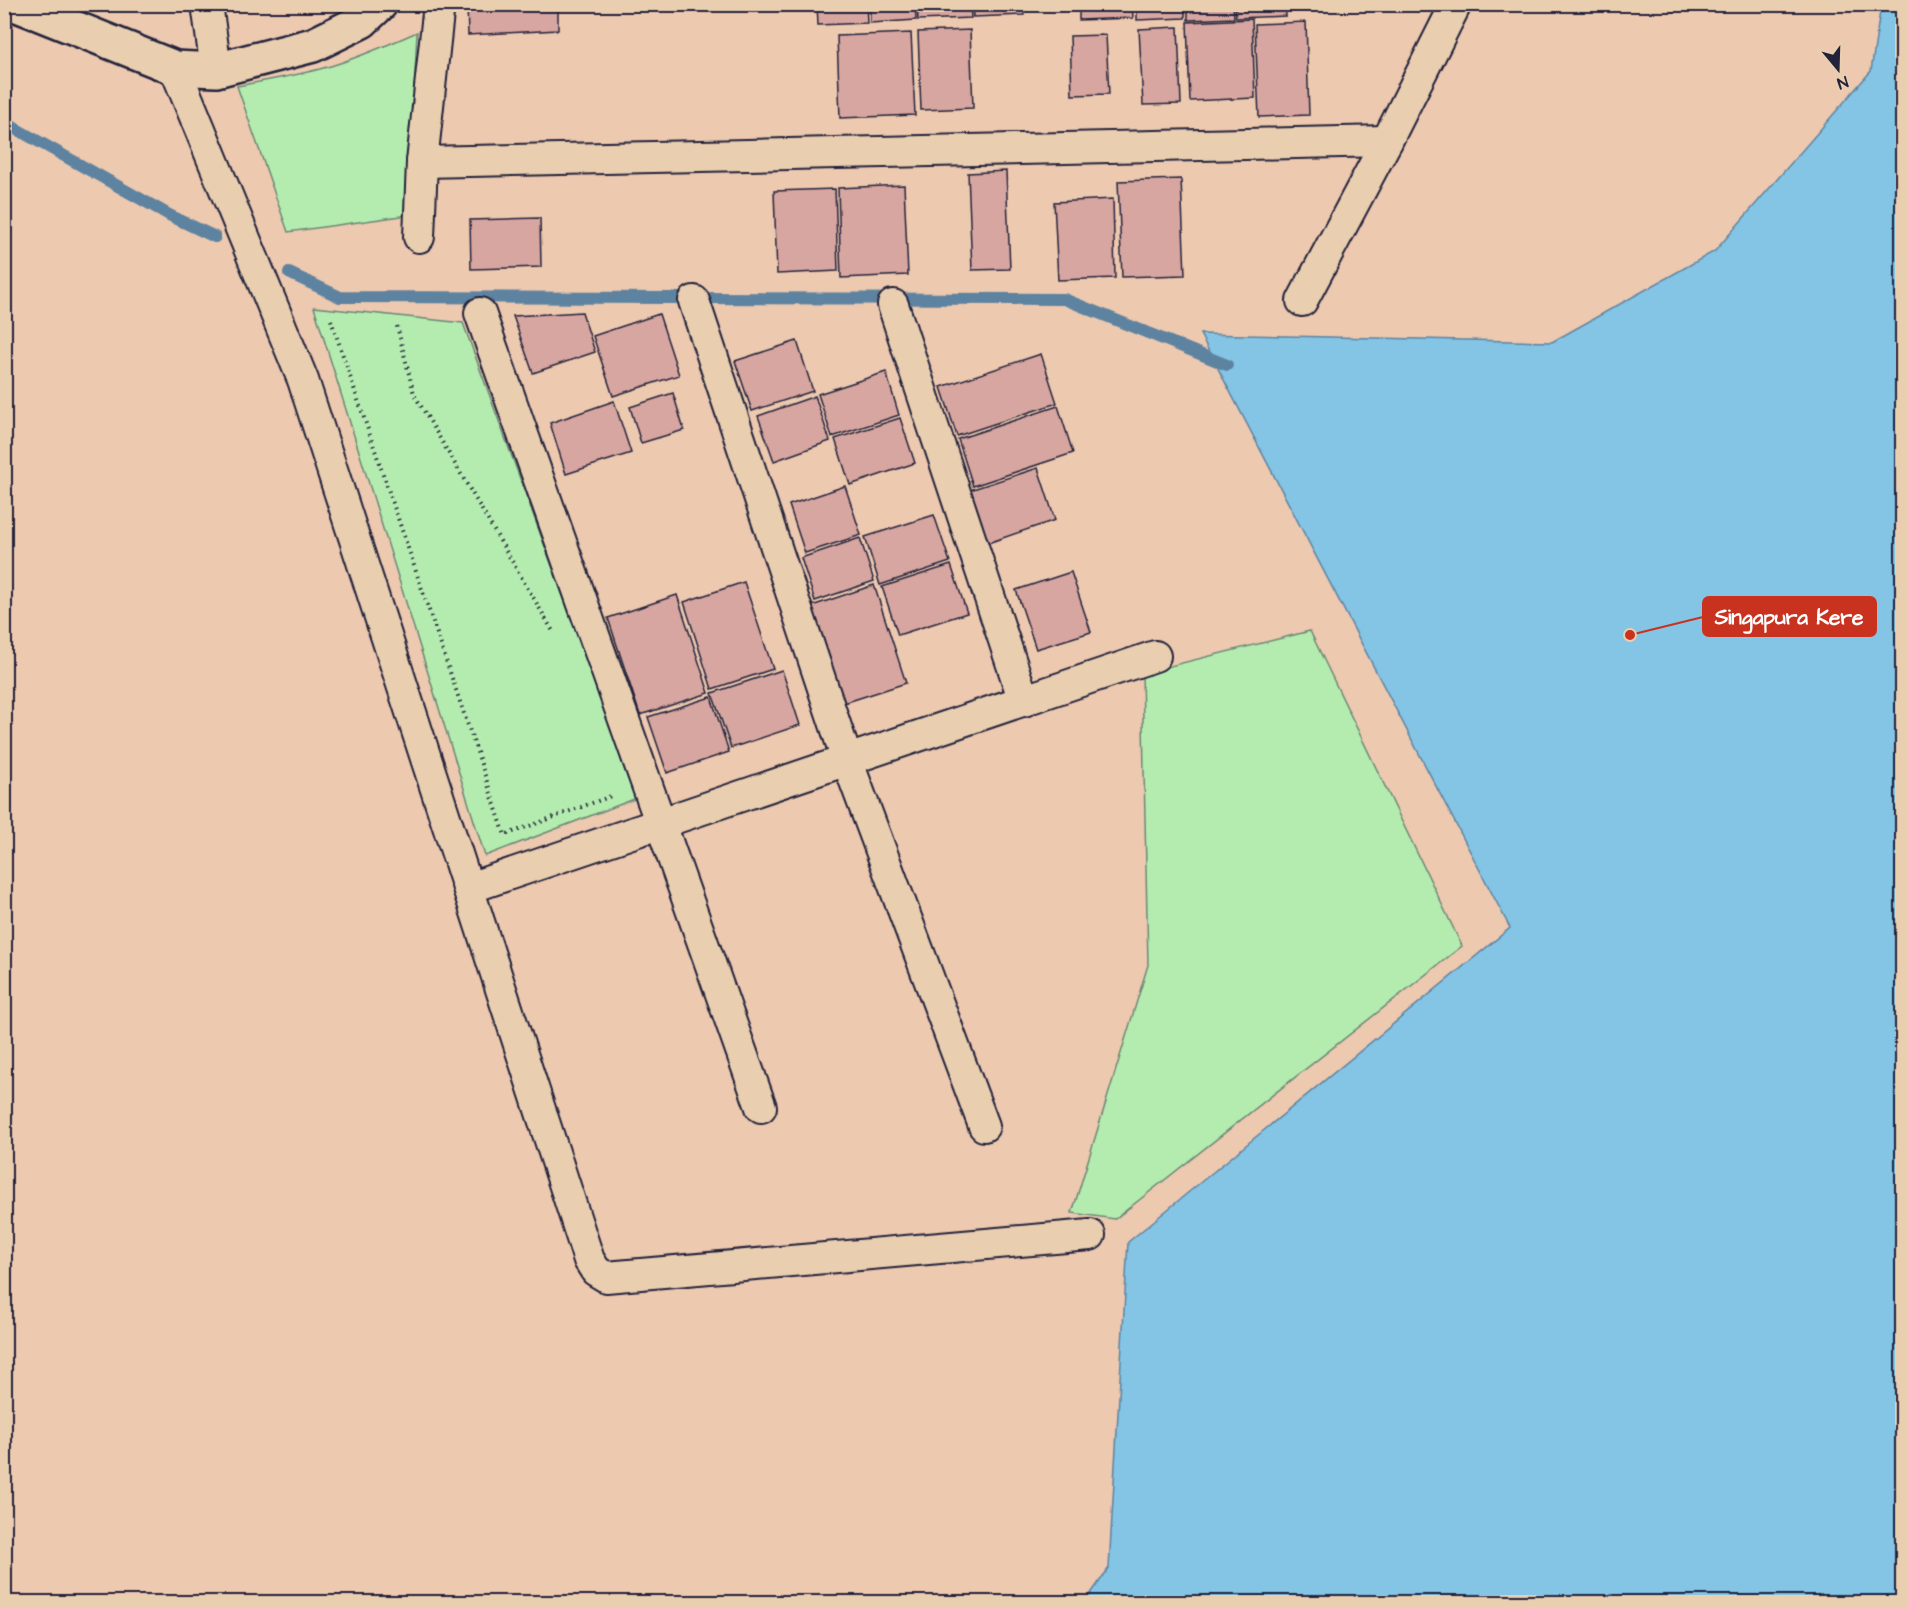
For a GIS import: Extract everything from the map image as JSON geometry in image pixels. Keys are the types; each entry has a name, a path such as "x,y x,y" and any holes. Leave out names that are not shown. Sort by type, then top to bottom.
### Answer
{"street":[{"path":"15,4 176,68 216,70 313,45 362,21 380,4"},
{"path":"207,4 216,70"},
{"path":"419,237 422,162 439,4"},
{"path":"1302,301 1387,141 1456,4"},
{"path":"176,68 303,380 585,1249 596,1271 606,1277 1090,1235"},
{"path":"422,162 1387,141"},
{"path":"694,301 847,760 984,1126"},
{"path":"893,305 1024,701"},
{"path":"480,313 761,1107"},
{"path":"468,888 1155,656"}],"path":[{"path":"331,320 505,835 622,792"},
{"path":"397,326 414,394 554,634"}],"green space":[{"path":"417,32 408,215 288,232 237,86 334,65"},
{"path":"314,307 463,323 637,798 485,856"},
{"path":"1310,631 1462,946 1115,1219 1072,1213 1148,965 1142,673"}],"water":[{"path":"1881,5 1902,5 1902,1602 1085,1602 1109,1568 1128,1242 1510,928 1200,334 1552,342 1715,251 1871,71"}],"building":[{"path":"467,4 558,4 558,30 468,35"},
{"path":"817,4 866,4 867,23 818,25"},
{"path":"870,4 915,4 916,20 870,23"},
{"path":"917,4 970,4 971,18 918,20"},
{"path":"972,4 1023,4 1024,15 973,17"},
{"path":"1079,4 1132,4 1133,18 1079,20"},
{"path":"1137,4 1185,4 1185,18 1137,20"},
{"path":"1188,4 1233,4 1234,18 1188,20"},
{"path":"1235,4 1285,4 1286,16 1236,18"},
{"path":"1673,4 1717,4 1717,9 1673,11"},
{"path":"1721,4 1779,4 1779,6 1721,8"},
{"path":"1252,19 1255,98 1190,101 1187,22"},
{"path":"1306,22 1309,115 1259,117 1255,24"},
{"path":"1178,27 1181,104 1143,105 1139,29"},
{"path":"970,30 973,108 921,110 918,32"},
{"path":"911,33 915,115 840,118 837,36"},
{"path":"1106,35 1109,94 1072,95 1070,36"},
{"path":"1006,171 1010,269 972,270 968,173"},
{"path":"1181,179 1185,275 1122,277 1118,181"},
{"path":"904,185 908,275 841,278 838,188"},
{"path":"835,189 838,271 777,274 774,191"},
{"path":"1113,199 1115,278 1058,280 1054,202"},
{"path":"540,218 541,267 471,269 470,220"},
{"path":"582,312 595,352 533,373 513,316"},
{"path":"659,314 679,375 613,396 593,336"},
{"path":"797,341 813,391 752,411 735,361"},
{"path":"1041,354 1057,403 957,436 941,387"},
{"path":"886,372 899,415 832,437 818,394"},
{"path":"673,393 684,430 641,443 630,407"},
{"path":"815,396 830,441 774,461 758,416"},
{"path":"614,401 631,453 566,474 550,423"},
{"path":"1058,406 1073,453 973,486 958,439"},
{"path":"900,418 915,463 850,485 835,439"},
{"path":"1038,468 1055,520 988,543 970,490"},
{"path":"845,486 861,535 805,553 789,505"},
{"path":"934,515 950,562 880,585 865,537"},
{"path":"860,538 874,581 815,601 801,558"},
{"path":"951,565 967,613 898,635 882,587"},
{"path":"1071,572 1091,632 1036,649 1016,590"},
{"path":"744,582 773,669 712,689 684,602"},
{"path":"874,585 906,683 844,703 812,606"},
{"path":"677,595 709,693 640,715 608,618"},
{"path":"782,670 800,725 731,748 712,693"},
{"path":"711,697 729,752 667,773 648,717"}],"waterway":[{"path":"4,122 171,216 215,237"},
{"path":"289,273 340,297 1064,299 1227,365"}],"place":[{"name":"Singapura Kere","path":"1630,635"}]}
